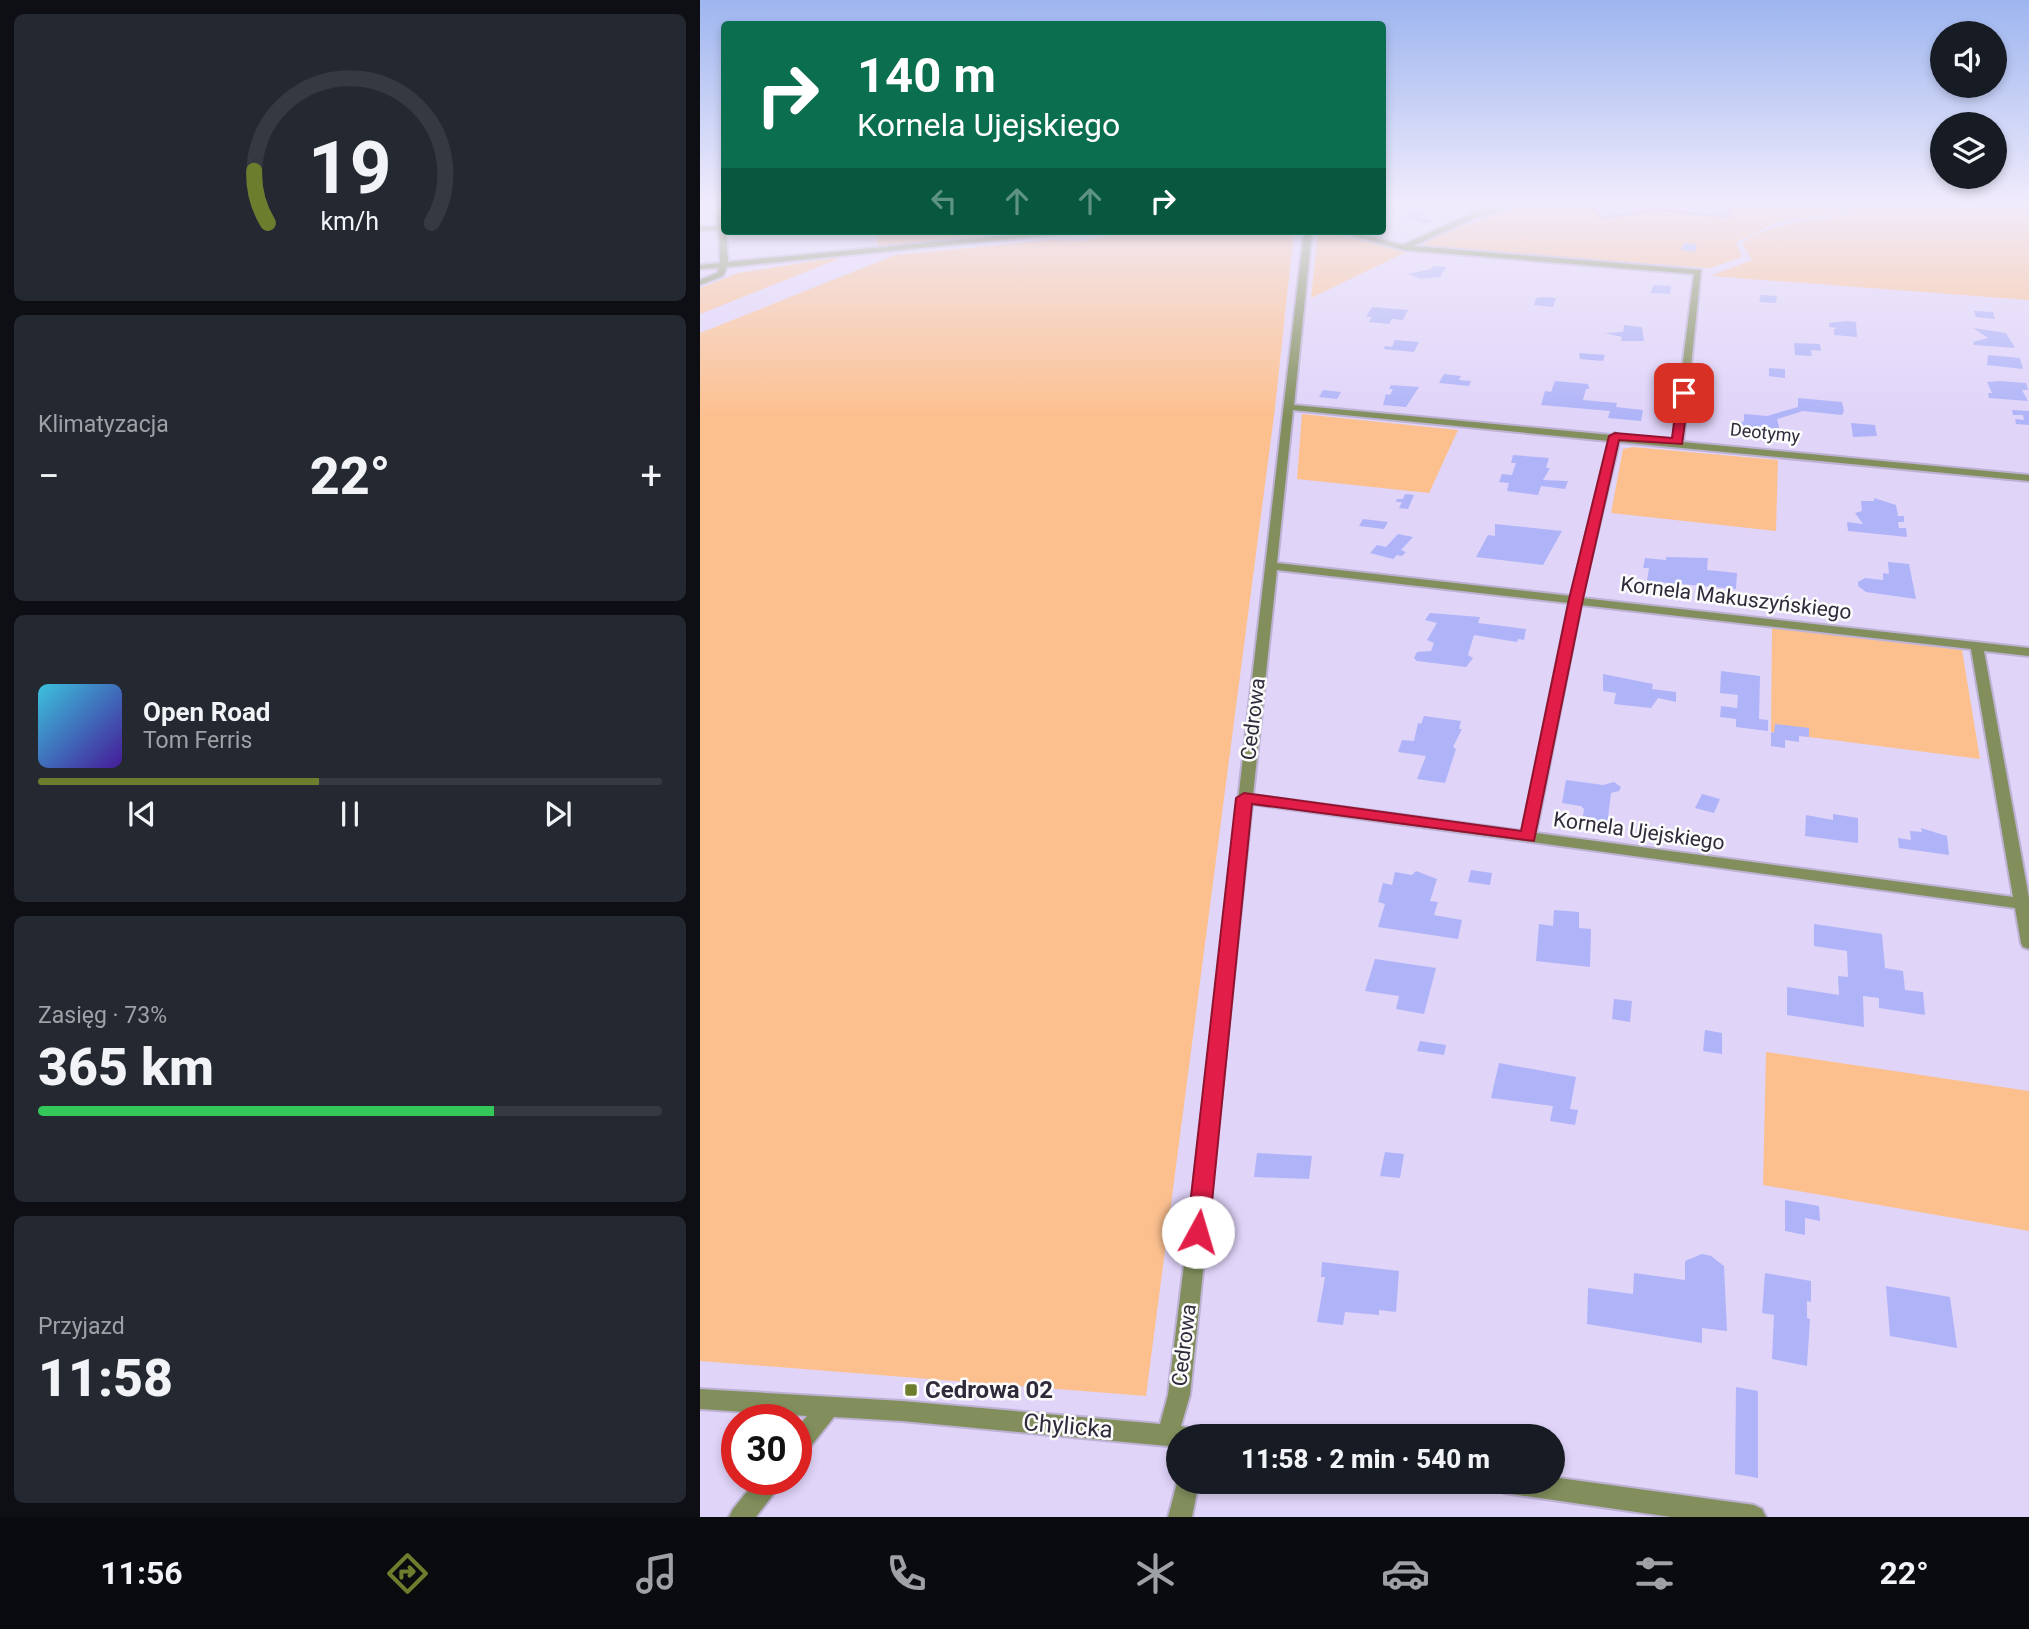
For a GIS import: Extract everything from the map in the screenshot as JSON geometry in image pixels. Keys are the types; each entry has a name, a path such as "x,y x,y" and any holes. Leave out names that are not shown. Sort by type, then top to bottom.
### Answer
{"street":[{"path":"700,284 720,274"},
{"name":"Cedrowa","path":"1177,1424 1303,274"},
{"path":"1678,442 1698,274"},
{"name":"Deotymy","path":"1289,407 1678,442 2029,478"},
{"path":"1528,837 1576,599 1615,436"},
{"name":"Kornela Makuszyńskiego","path":"1271,566 2029,652"},
{"path":"1977,646 2025,905 2029,943"},
{"name":"Kornela Ujejskiego","path":"1244,798 2025,905"},
{"name":"Chylicka","path":"700,1399 829,1406 1166,1435"},
{"path":"812,1427 829,1406"},
{"path":"1565,1491 1754,1517"},
{"path":"1180,1517 1185,1494"},
{"path":"741,1517 758,1495"}],"shaded area":[{"path":"736,274 801,274 700,314 700,288"},
{"path":"848,274 1289,274 1275,408 1146,1396 700,1361 700,333"},
{"path":"1314,274 1361,274 1311,298"},
{"path":"1716,274 2029,274 2029,300 1710,276"},
{"path":"1302,414 1458,430 1429,493 1297,479"},
{"path":"1633,447 1778,460 1776,531 1611,513 1623,449"},
{"path":"1772,628 1962,650 1980,759 1771,732"},
{"path":"1766,1052 2029,1091 2029,1231 1763,1185"}],"building":[{"path":"1408,274 1442,274 1440,277 1421,279"},
{"path":"1654,285 1671,286 1670,294 1650,293"},
{"path":"1761,295 1777,296 1776,303 1759,302"},
{"path":"1536,298 1556,298 1553,307 1534,305"},
{"path":"1372,307 1408,310 1403,320 1392,319 1389,324 1369,322 1372,317 1366,317"},
{"path":"1974,311 1993,312 1995,319 1976,317"},
{"path":"1856,322 1857,337 1834,335 1834,329 1838,328 1829,327 1829,323"},
{"path":"1624,325 1642,327 1644,341 1621,341 1622,337 1605,333 1623,332"},
{"path":"1973,328 2006,333 2015,348 1974,345 1973,342 1988,338"},
{"path":"1395,340 1419,342 1414,352 1384,349 1385,346 1392,347"},
{"path":"1794,343 1820,344 1821,351 1811,350 1812,356 1795,355"},
{"path":"1579,353 1605,355 1603,361 1580,359"},
{"path":"1988,355 2020,358 2023,369 1987,365"},
{"path":"1769,368 1785,369 1785,378 1769,376"},
{"path":"1444,374 1461,376 1459,380 1471,381 1469,386 1439,383"},
{"path":"1555,381 1588,384 1589,389 1586,389 1583,400 1617,403 1616,407 1643,410 1641,421 1608,418 1610,411 1541,405 1545,391 1551,392"},
{"path":"1987,382 2026,383 2028,390 2022,390 2028,401 1989,398 1988,393 1992,393"},
{"path":"1391,385 1419,387 1406,407 1383,405 1386,394 1390,395 1393,389 1389,389"},
{"path":"1323,390 1341,392 1337,399 1319,397"},
{"path":"1798,398 1842,402 1844,411 1842,415 1803,411 1777,419 1780,431 1777,430 1777,436 1743,432 1744,426 1739,424 1744,421 1744,414 1767,416 1798,407"},
{"path":"2012,410 2029,411 2029,425 2016,424 2015,419 2024,420 2023,415 2013,415"},
{"path":"1851,423 1875,425 1877,436 1853,437"},
{"path":"1513,455 1549,458 1546,468 1550,468 1543,480 1568,481 1565,489 1541,486 1538,495 1507,491 1509,483 1499,482 1502,474 1512,475 1516,463 1511,463"},
{"path":"1405,494 1414,495 1408,509 1399,508 1402,502 1396,502 1397,499 1403,499"},
{"path":"1874,498 1896,505 1898,516 1904,516 1904,522 1898,522 1899,528 1906,528 1907,537 1848,531 1847,522 1863,524 1855,513 1862,511 1861,501 1874,501"},
{"path":"1363,519 1388,522 1384,529 1359,526"},
{"path":"1495,524 1562,531 1543,565 1476,557 1488,535 1495,536"},
{"path":"1398,534 1413,537 1401,550 1406,552 1402,556 1397,555 1393,559 1370,553 1377,545 1386,547"},
{"path":"1666,557 1708,558 1707,570 1737,573 1736,589 1647,581 1649,568 1643,568 1645,558 1666,560"},
{"path":"1888,562 1909,564 1916,599 1866,592 1858,586 1858,582 1865,578 1883,580 1883,573 1889,574"},
{"path":"1430,613 1480,617 1478,623 1526,629 1524,640 1518,639 1517,642 1474,635 1468,655 1473,658 1466,667 1417,661 1414,658 1417,652 1431,651 1434,643 1427,640 1437,623 1425,620"},
{"path":"1721,671 1760,676 1759,719 1768,720 1768,731 1736,727 1736,719 1720,717 1721,706 1737,708 1738,695 1720,693"},
{"path":"1603,674 1653,684 1652,689 1676,692 1676,702 1658,698 1651,708 1614,704 1616,693 1603,691"},
{"path":"1424,716 1461,721 1459,729 1462,729 1453,747 1456,749 1445,783 1417,779 1426,756 1398,752 1402,740 1414,741 1418,723 1421,724"},
{"path":"1775,724 1809,728 1809,737 1799,736 1799,742 1785,740 1785,748 1771,746 1771,732 1774,733"},
{"path":"1566,780 1603,785 1614,782 1621,787 1619,791 1611,793 1607,826 1582,822 1584,809 1581,806 1562,803"},
{"path":"1702,794 1720,799 1714,813 1695,808"},
{"path":"1833,814 1858,818 1858,843 1805,836 1806,815 1833,820"},
{"path":"1921,828 1947,836 1949,855 1899,848 1898,838 1911,840 1910,831 1922,832"},
{"path":"1471,870 1492,873 1490,885 1468,882"},
{"path":"1416,871 1437,879 1430,901 1438,902 1434,915 1462,920 1458,939 1378,927 1385,904 1378,902 1383,883 1392,885 1395,872 1412,875"},
{"path":"1554,910 1579,912 1579,928 1591,929 1590,967 1536,961 1539,924 1553,926"},
{"path":"1814,924 1882,934 1885,968 1903,971 1905,990 1923,992 1925,1015 1879,1008 1879,998 1863,996 1864,1027 1787,1015 1787,987 1839,995 1838,976 1848,977 1847,951 1814,946"},
{"path":"1375,959 1436,968 1424,1014 1396,1009 1399,996 1365,991"},
{"path":"1614,999 1632,1001 1630,1022 1612,1019"},
{"path":"1705,1030 1722,1033 1722,1054 1703,1051"},
{"path":"1420,1041 1446,1045 1444,1055 1417,1051"},
{"path":"1499,1063 1576,1077 1570,1109 1578,1110 1575,1125 1550,1121 1553,1106 1491,1098"},
{"path":"1385,1152 1404,1154 1400,1178 1380,1176"},
{"path":"1257,1153 1312,1156 1309,1179 1254,1177"},
{"path":"1785,1200 1819,1206 1820,1221 1805,1218 1805,1235 1785,1231"},
{"path":"1702,1254 1711,1256 1724,1266 1727,1331 1702,1328 1702,1343 1587,1324 1588,1288 1633,1294 1634,1273 1685,1280 1685,1261"},
{"path":"1322,1262 1399,1271 1396,1312 1379,1310 1379,1315 1345,1312 1343,1325 1317,1322 1325,1277 1321,1277"},
{"path":"1765,1273 1811,1281 1811,1302 1807,1301 1807,1318 1810,1319 1807,1366 1772,1359 1774,1315 1762,1313"},
{"path":"1886,1286 1950,1297 1957,1348 1890,1336"},
{"path":"1736,1387 1758,1391 1758,1478 1735,1474"}],"place":[{"name":"Cedrowa 02","path":"911,1390"}],"route":[{"path":"1198,1232 1244,798 1528,837 1576,599 1615,436 1678,442 1684,393"}]}
